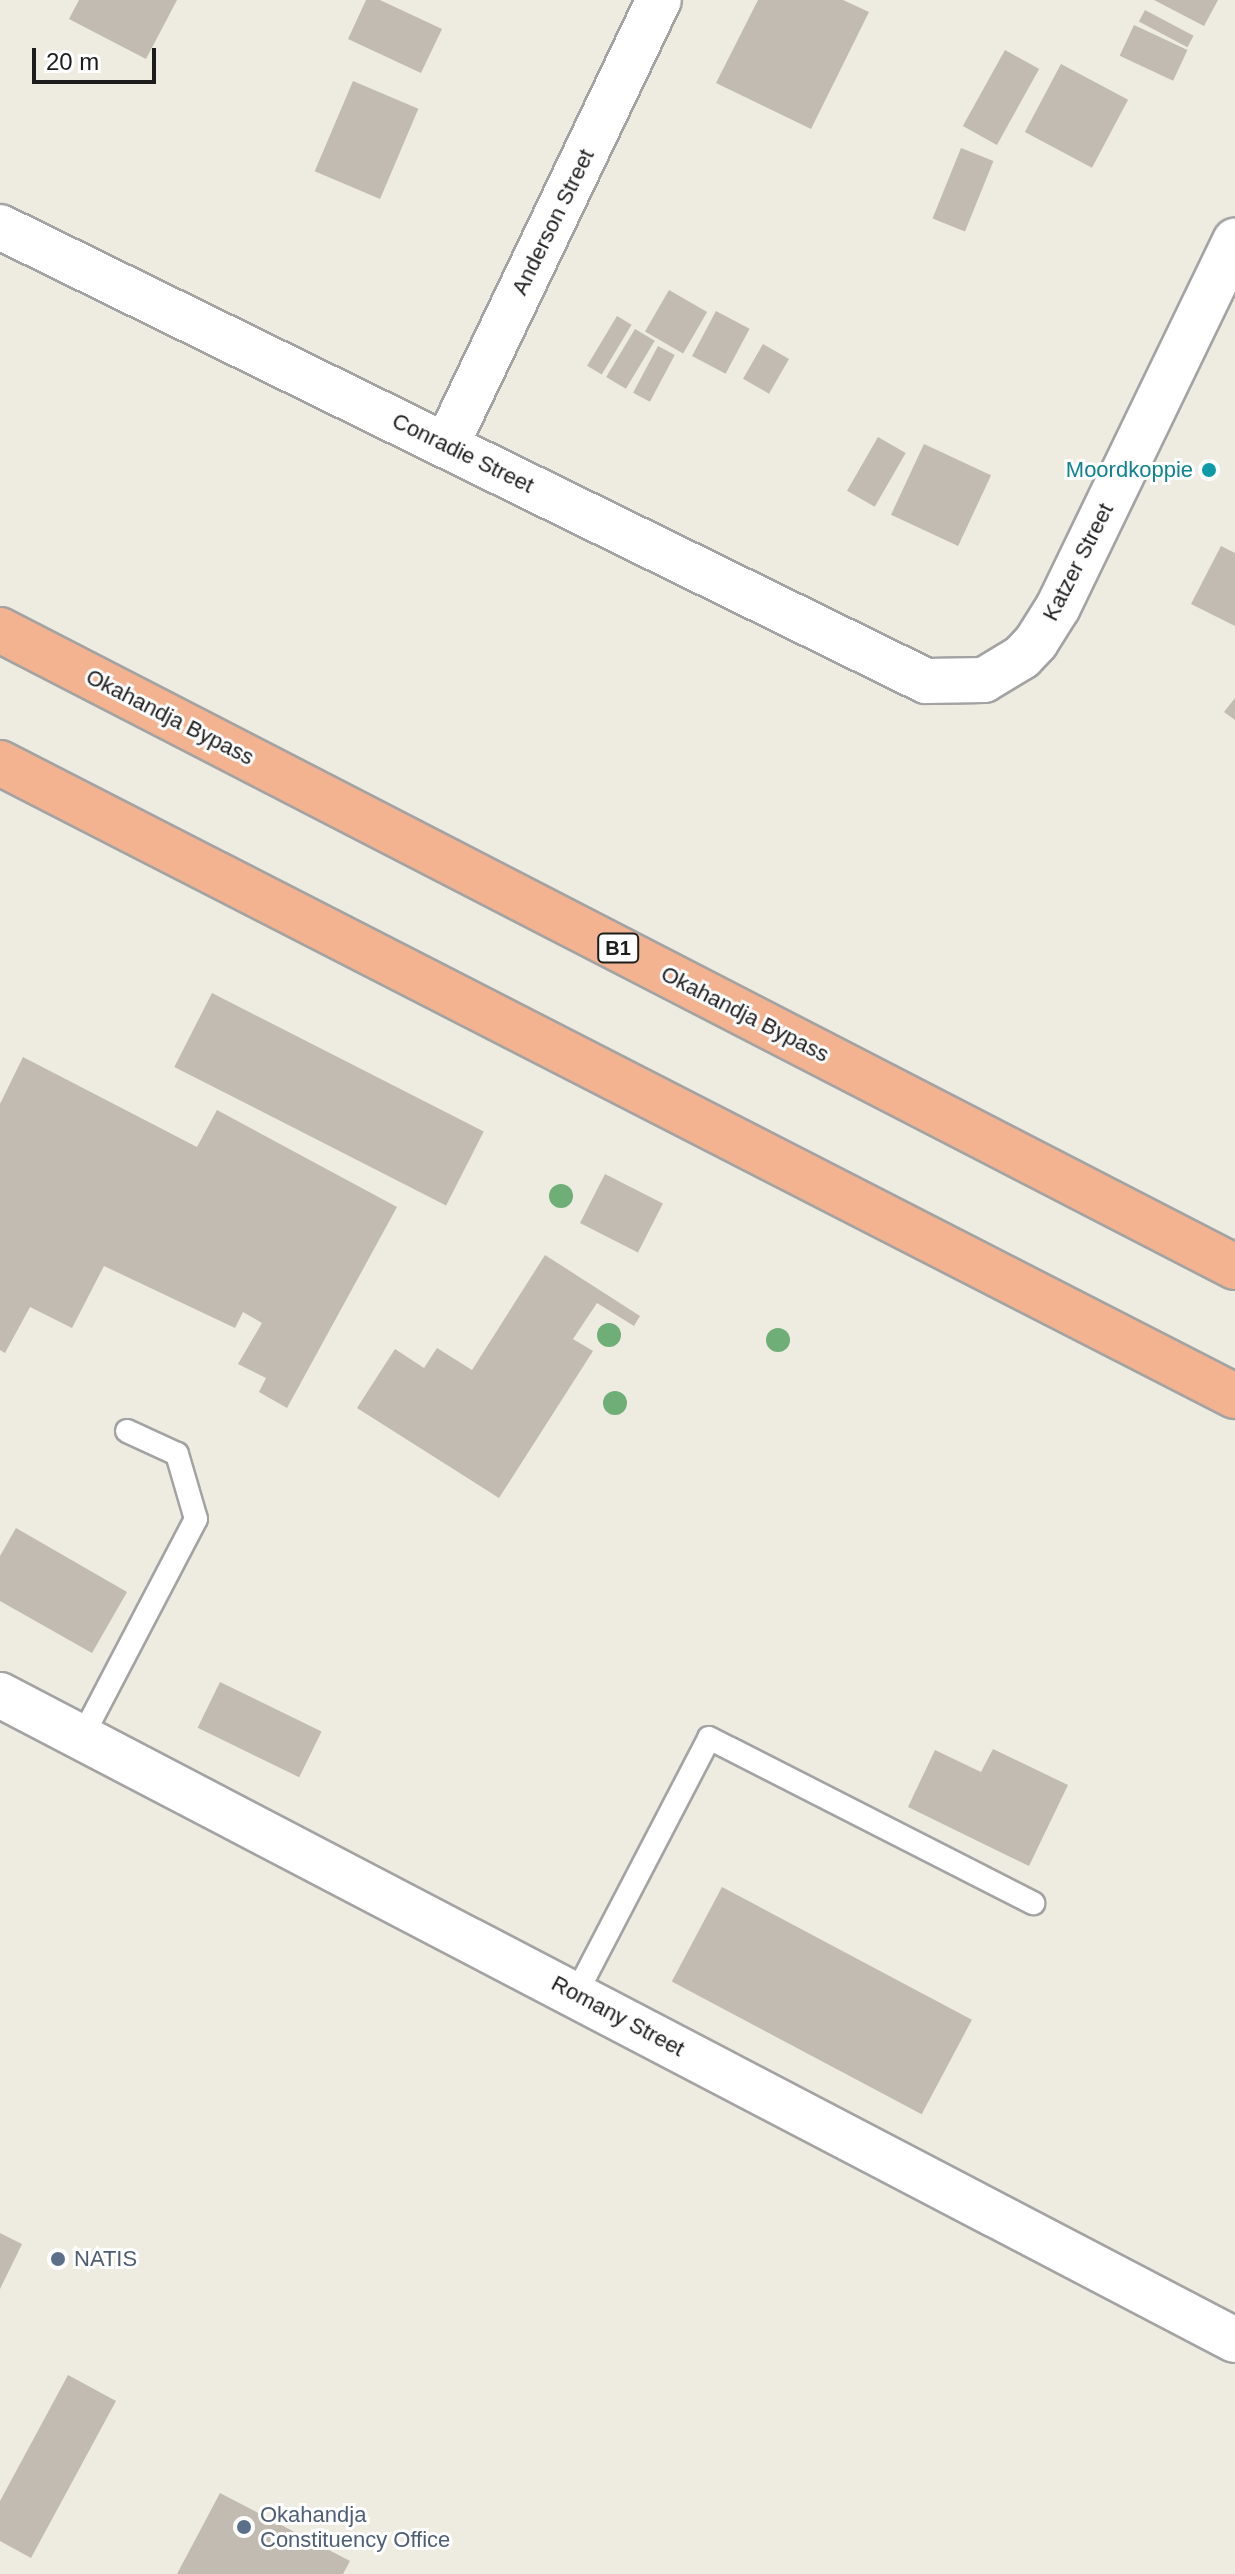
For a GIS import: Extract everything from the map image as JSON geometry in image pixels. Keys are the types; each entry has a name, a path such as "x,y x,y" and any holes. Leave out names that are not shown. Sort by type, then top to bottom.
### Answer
{"highway":[{"name":"Okahandja Bypass","path":"0,630 1235,1267"},
{"path":"0,763 1235,1396"}],"street":[{"name":"Anderson Street","path":"447,444 659,0"},
{"name":"Conradie Street","path":"0,227 926,681"},
{"name":"Katzer Street","path":"926,681 984,680 1022,657 1036,642 1058,607 1235,241"},
{"name":"Romany Street","path":"0,1695 1235,2340"}],"lane":[{"path":"82,1737 196,1519 177,1454 127,1431"},
{"path":"576,1994 709,1738 1033,1903"}],"building":[{"path":"79,0 177,0 146,59 69,19"},
{"path":"366,0 380,0 442,29 421,73 348,39"},
{"path":"758,0 843,0 869,12 811,129 716,83"},
{"path":"1154,0 1218,0 1204,26"},
{"path":"1145,10 1194,36 1187,47 1139,21"},
{"path":"1134,25 1187,50 1173,81 1120,56"},
{"path":"1005,50 1039,69 997,145 963,126"},
{"path":"1061,64 1128,100 1092,168 1025,132"},
{"path":"353,81 418,109 380,199 315,171"},
{"path":"961,148 993,161 965,232 933,218"},
{"path":"669,290 707,312 683,354 645,332"},
{"path":"716,311 750,329 726,374 692,356"},
{"path":"617,316 632,325 602,374 587,366"},
{"path":"635,329 655,341 626,389 606,377"},
{"path":"763,344 789,359 769,394 743,379"},
{"path":"658,346 675,355 650,402 633,393"},
{"path":"878,437 906,453 875,507 847,491"},
{"path":"924,444 991,475 958,546 891,515"},
{"path":"1221,546 1235,553 1235,626 1191,604"},
{"path":"1235,698 1235,720 1224,712"},
{"path":"212,993 484,1131 446,1205 174,1067"},
{"path":"23,1057 197,1147 217,1110 397,1207 287,1408 259,1392 266,1378 238,1364 262,1323 243,1312 235,1328 104,1266 72,1328 30,1307 5,1353 0,1350 0,1104"},
{"path":"605,1174 663,1204 638,1253 580,1223"},
{"path":"545,1255 640,1316 634,1326 597,1303 573,1339 593,1351 499,1498 357,1408 395,1349 424,1368 437,1348 472,1370"},
{"path":"16,1528 127,1592 92,1653 0,1601 0,1556"},
{"path":"220,1682 322,1732 299,1777 198,1728"},
{"path":"993,1749 1068,1785 1029,1866 908,1807 935,1750 981,1772"},
{"path":"722,1887 972,2020 922,2114 672,1981"},
{"path":"0,2233 22,2244 0,2289"},
{"path":"68,2375 116,2401 31,2558 0,2541 0,2501"},
{"name":"Okahandja Constituency Office","path":"220,2493 350,2561 343,2574 177,2574"}],"place":[{"name":"Moordkoppie","path":"1209,470"},
{"name":"NATIS","path":"58,2259"},
{"name":"Okahandja Constituency Office","path":"244,2527"}]}
